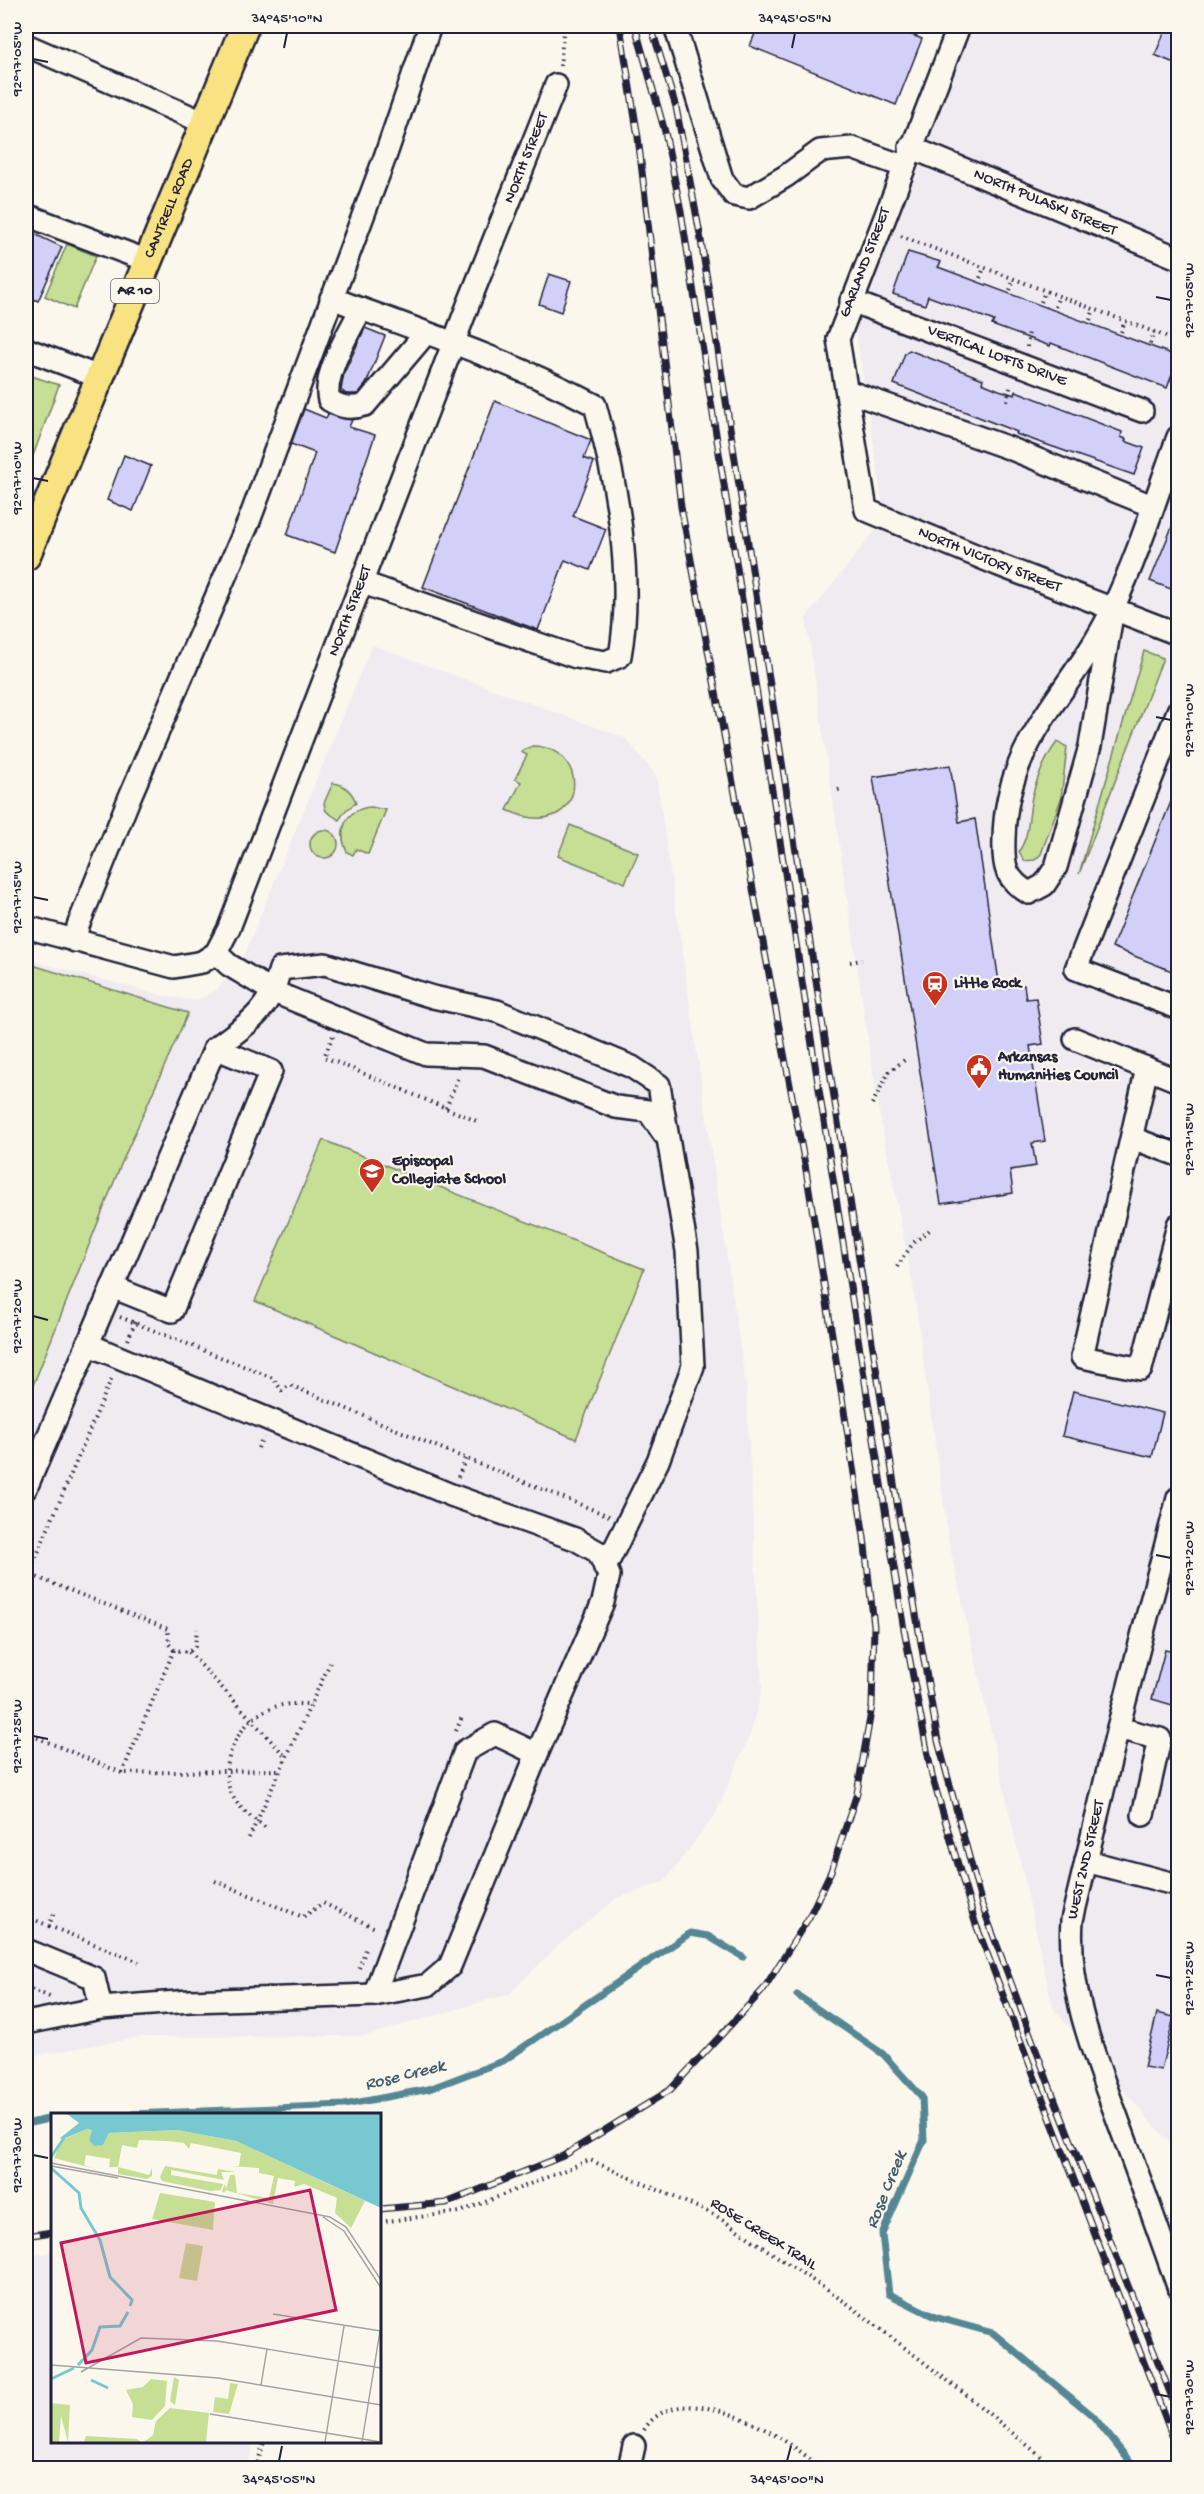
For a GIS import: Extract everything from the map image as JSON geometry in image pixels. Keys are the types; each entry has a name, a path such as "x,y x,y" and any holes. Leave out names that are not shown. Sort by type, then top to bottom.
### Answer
{"main road":[{"name":"CANTRELL ROAD","path":"27,552 245,26"}],"street":[{"path":"75,941 78,926 131,794 249,521 385,157 430,26"},
{"name":"NORTH PULASKI STREET","path":"675,26 722,179 734,195 749,198 786,176 820,151 852,148 907,157 1179,258"},
{"name":"GARLAND STREET","path":"866,510 838,339 959,26"},
{"path":"26,51 28,46 205,123"},
{"name":"NORTH STREET","path":"216,953 230,928 454,342 556,85"},
{"path":"26,215 148,261"},
{"path":"331,298 454,342 546,379 595,405 608,451 626,581 626,626 620,656 606,662 576,657 363,583"},
{"name":"VERTICAL LOFTS DRIVE","path":"851,301 1142,411"},
{"path":"361,309 330,375 326,390 329,400 339,406 351,408 365,405 426,333"},
{"path":"26,350 99,377"},
{"path":"847,391 1009,448 1152,506"},
{"path":"1113,609 1090,746 1056,867 1044,885 1029,893 1013,883 1003,859 1004,816 1016,766 1045,713 1087,654 1113,609 1152,506 1172,472 1179,437"},
{"name":"NORTH VICTORY STREET","path":"866,510 1179,634"},
{"path":"1179,711 1076,969 1179,1008"},
{"path":"26,927 174,967 202,962 216,953 229,964 274,992 426,1054 484,1056 616,1107 648,1111 667,1138"},
{"path":"26,1488 215,1048 251,1022 274,992 280,969 325,964 433,997 497,1011 632,1067 659,1084 687,1251 693,1366 658,1461 605,1568"},
{"path":"1075,1039 1179,1081"},
{"path":"112,1287 172,1311 272,1071 215,1048"},
{"path":"1148,1068 1082,1357 1141,1369 1179,1225"},
{"path":"1131,1138 1179,1155"},
{"path":"26,2023 101,2008 202,2001 374,1995 429,1985 450,1966 537,1754 603,1602 609,1575 598,1552 575,1539 440,1490 87,1344"},
{"name":"WEST 2ND STREET","path":"1179,1498 1176,1522 1118,1728 1072,1920 1072,1964 1076,1989 1094,2052 1179,2286"},
{"path":"1118,1728 1160,1739 1143,1815"},
{"path":"374,1995 465,1751 495,1734 537,1754"},
{"path":"1086,1861 1179,1885"},
{"path":"26,1950 94,1978 101,2008"},
{"path":"629,2469 634,2446"}],"path":[{"path":"556,85 563,52 564,26"},
{"path":"901,236 1178,341"},
{"path":"980,278 984,268"},
{"path":"1010,290 1014,279"},
{"path":"1041,302 1045,291"},
{"path":"1055,307 1059,296"},
{"path":"1090,320 1094,309"},
{"path":"1121,332 1125,321"},
{"path":"1026,351 1029,332"},
{"path":"1150,344 1154,332"},
{"path":"850,962 862,960"},
{"path":"335,1030 324,1057 479,1122"},
{"path":"872,1104 889,1072 907,1058"},
{"path":"446,1108 463,1067"},
{"path":"897,1268 914,1243 932,1228"},
{"path":"125,1346 139,1313"},
{"path":"117,1316 273,1378 282,1391"},
{"path":"116,1368 27,1574 168,1629 168,1644 174,1650 189,1652 286,1757"},
{"path":"280,1398 282,1391 290,1385 627,1523"},
{"path":"458,1477 466,1459"},
{"path":"189,1652 195,1646 197,1629"},
{"path":"122,1773 174,1650"},
{"path":"249,1838 330,1663"},
{"path":"265,1827 245,1814 231,1791 227,1772 232,1748 243,1727 269,1709 288,1704 311,1704"},
{"path":"26,1733 122,1773 280,1770"},
{"path":"215,1881 303,1917 323,1904 375,1928"},
{"path":"49,1926 54,1912"},
{"path":"26,1916 139,1962"},
{"name":"ROSE CREEK TRAIL","path":"381,2222 460,2212 590,2160 715,2215 848,2304 965,2394 1055,2469"},
{"path":"634,2446 651,2419 682,2406 731,2413 803,2451 820,2469"},
{"path":"256,2469 264,2443"}],"shaded area":[{"path":"960,26 1178,26 1178,2153 1053,2008 949,1542 912,1279 878,1107 806,618 885,518 851,301"},
{"name":"Episcopal Collegiate School","path":"372,645 625,738 656,775 746,1387 762,1690 750,1734 715,1815 664,1882 617,1898 561,1943 509,1994 364,2036 141,2037 26,2057 26,959 164,996 195,1001 217,989 239,968"},
{"path":"51,2252 51,2443 254,2443 247,2468 26,2468 26,2256"}],"green space":[{"path":"67,244 96,256 74,309 45,296"},
{"path":"26,374 59,385 26,475"},
{"path":"1144,651 1163,658 1079,874"},
{"path":"1057,742 1067,747 1061,799 1041,854 1035,860 1024,861 1019,851 1027,832 1034,790 1045,762"},
{"path":"532,746 552,751 566,762 573,776 573,792 566,806 553,816 533,818 507,810 521,782 515,779 527,755 521,752"},
{"path":"333,783 348,790 356,803 346,810 339,820 326,811 324,803"},
{"path":"371,807 386,810 368,854 356,849 353,855 347,852 343,829 349,817 355,812"},
{"path":"570,825 638,853 625,883 558,856"},
{"path":"324,830 334,834 338,844 334,854 324,858 314,854 310,844 314,834"},
{"path":"26,963 188,1013 122,1162 26,1403"},
{"path":"323,1140 644,1269 576,1439 255,1301"}],"building":[{"path":"758,26 890,26 922,39 896,105 750,46"},
{"path":"1167,26 1179,26 1179,65 1155,55"},
{"path":"26,230 62,247 38,301 26,296"},
{"path":"908,252 941,262 938,267 1174,355 1173,358 1178,359 1167,388 1051,343 1050,346 992,325 994,321 928,296 925,305 893,294"},
{"path":"549,274 571,281 561,312 539,304"},
{"path":"365,328 385,336 366,384 358,394 346,394 341,390 344,373"},
{"path":"909,350 983,379 982,383 999,390 1015,395 1016,391 1122,432 1121,437 1126,439 1125,441 1144,448 1134,475 1016,434 1017,432 894,384 905,353"},
{"path":"495,401 591,440 584,458 594,462 573,516 606,529 590,570 565,560 538,630 423,587"},
{"path":"304,409 326,418 328,414 352,420 349,427 375,435 335,552 287,535 315,453 291,444"},
{"path":"124,455 151,466 133,511 107,500"},
{"path":"1179,512 1179,592 1150,581"},
{"path":"950,765 959,822 975,819 1000,989 1024,985 1026,999 1036,998 1043,1044 1030,1046 1045,1141 1032,1143 1036,1166 1010,1170 1013,1193 941,1204 873,777"},
{"path":"1179,782 1179,974 1112,947"},
{"path":"1073,1391 1163,1413 1152,1457 1062,1436"},
{"path":"1165,1650 1179,1653 1179,1707 1152,1699"},
{"path":"1157,2013 1174,2017 1161,2070 1144,2067"}],"waterway":[{"name":"Rose Creek","path":"156,2113 344,2105 429,2089 503,2061 690,1933 708,1936 743,1957"},
{"name":"Rose Creek","path":"797,1995 883,2054 922,2097 924,2140 882,2234 889,2294 935,2317 993,2333 1093,2416 1135,2468"},
{"name":"Rose Creek","path":"26,2124 51,2118"}],"railway":[{"path":"381,2209 446,2203 563,2156 670,2090 763,1990 808,1919 831,1871 857,1793 872,1706 874,1626 864,1537 806,1170 681,507 638,137 620,26"},
{"path":"635,26 665,132 681,211 903,1624 932,1776 975,1922 1178,2451"},
{"path":"651,26 676,107 700,234 900,1522 938,1741 982,1905 1048,2082 1178,2413"},
{"path":"26,2236 51,2232"}],"place":[{"name":"Little Rock","path":"935,1007"},
{"name":"Arkansas Humanities Council","path":"979,1090"},
{"name":"Episcopal Collegiate School","path":"372,1194"}]}
